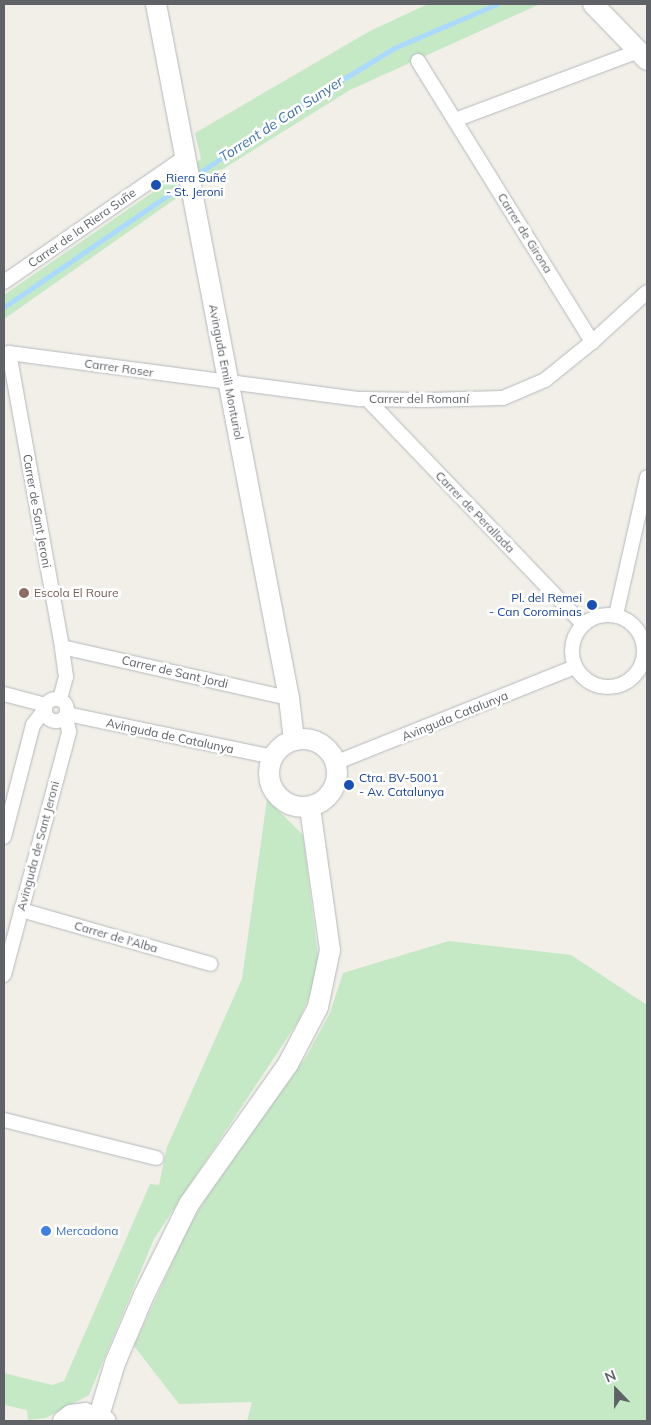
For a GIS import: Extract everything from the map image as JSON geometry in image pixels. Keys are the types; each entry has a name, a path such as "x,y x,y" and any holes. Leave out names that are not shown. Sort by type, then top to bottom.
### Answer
{"street":[{"name":"Avinguda Emili Monturiol","path":"156,4 289,698 294,740"},
{"path":"455,120 643,56 594,4"},
{"name":"Carrer de Girona","path":"418,61 592,342"},
{"name":"Carrer de la Riera Suñe","path":"4,282 185,161"},
{"path":"592,342 647,292"},
{"name":"Carrer del Romaní","path":"229,383 367,399 503,398 545,380 592,342"},
{"name":"Carrer Roser","path":"9,353 229,383"},
{"name":"Carrer de Sant Jeroni","path":"9,353 62,646 66,678 60,699"},
{"name":"Carrer de Perallada","path":"367,399 582,624"},
{"path":"616,615 647,477"},
{"path":"616,615 635,626 645,635 642,664 630,680 622,685 599,687 587,682 575,668 572,643 582,624 593,617 616,615"},
{"name":"Carrer de Sant Jordi","path":"62,646 289,698"},
{"name":"Avinguda Catalunya","path":"336,763 575,668"},
{"path":"4,694 45,707 51,720 60,721 66,715 66,704 60,699 52,699 45,707 34,725 4,837"},
{"name":"Avinguda de Catalunya","path":"66,715 273,757"},
{"name":"Avinguda de Sant Jeroni","path":"4,975 69,732 66,715"},
{"path":"294,740 312,740 324,746 336,763 332,790 310,807 292,805 276,794 269,779 273,757 286,743 294,740"},
{"path":"63,1421 71,1415 85,1413 102,1419 115,1363 144,1295 190,1204 288,1064 318,1008 328,971 330,950 310,807"},
{"name":"Carrer de l'Alba","path":"21,910 210,964"},
{"path":"4,1120 156,1158"}],"green space":[{"path":"428,4 540,4 350,90 178,197 4,319 4,295 201,159 195,133 370,31"},
{"path":"267,799 303,835 320,972 299,1020 154,1239 89,1395 46,1418 28,1420 27,1410 4,1405 4,1373 52,1385 64,1381 150,1184 159,1185 167,1147 242,979"},
{"path":"449,941 571,955 647,1005 647,1421 247,1421 252,1402 179,1404 134,1346 188,1228 212,1188 306,1057 330,1013 343,973"}],"waterway":[{"name":"Torrent de Can Sunyer","path":"195,176 274,121 394,48 497,4"},
{"name":"Torrent de Can Sunyer","path":"4,307 186,183"}],"place":[{"name":"Riera Suñé - St. Jeroni","path":"156,185"},
{"name":"Escola El Roure","path":"24,593"},
{"name":"Pl. del Remei - Can Corominas","path":"592,605"},
{"name":"Ctra. BV-5001 - Av. Catalunya","path":"349,785"},
{"name":"Mercadona","path":"46,1231"}]}
